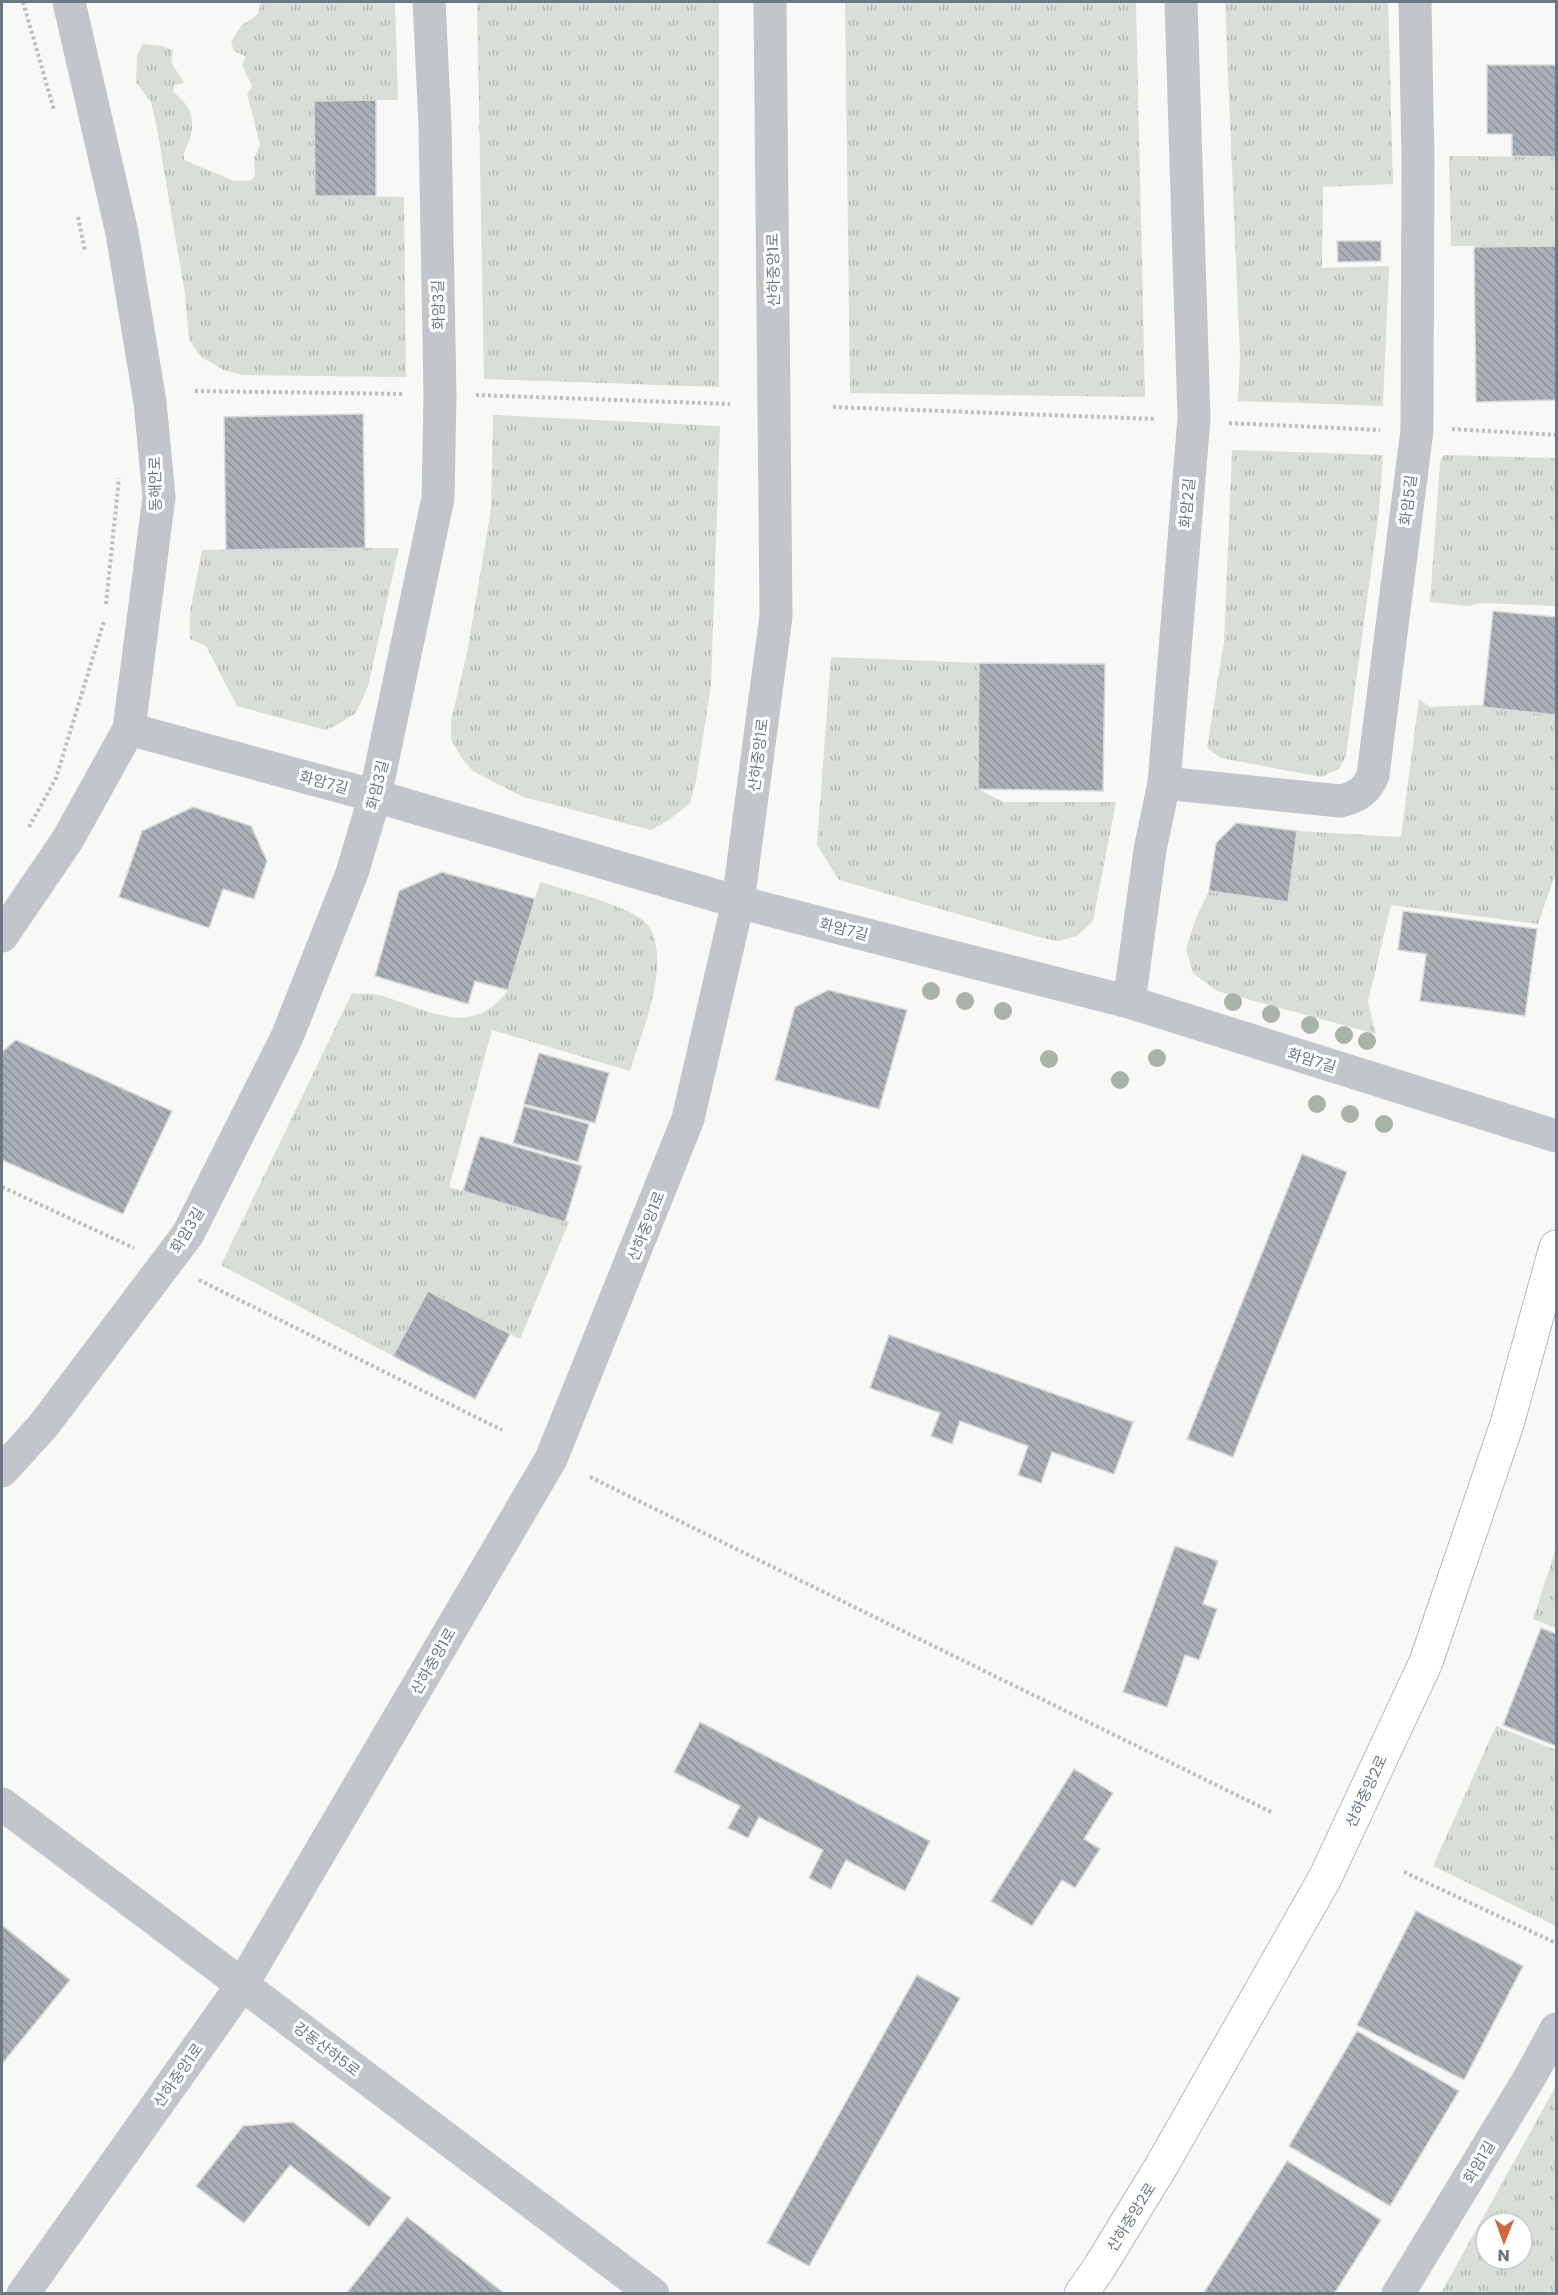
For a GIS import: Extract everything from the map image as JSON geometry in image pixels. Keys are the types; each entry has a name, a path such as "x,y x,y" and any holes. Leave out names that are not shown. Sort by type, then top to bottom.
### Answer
{"main road":[{"name":"산하중앙2로","path":"1081,2294 1162,2165 1325,1878 1426,1662 1507,1424 1557,1247"}],"street":[{"name":"동해안로","path":"2,936 68,839 129,729 159,497 150,402 122,233 69,2"},
{"name":"화암3길","path":"2,1471 43,1426 188,1234 287,1037 352,873 375,796 438,498 440,395 435,125 429,2"},
{"name":"산하중앙1로","path":"23,2294 242,1985 551,1459 688,1119 738,902 776,616 770,2"},
{"name":"화암2길","path":"1129,1002 1150,850 1164,783 1194,418 1181,2"},
{"name":"화암5길","path":"1164,783 1340,801 1360,794 1367,787 1373,775 1417,430 1418,159 1415,2"},
{"name":"화암7길","path":"129,729 375,796 738,902 1129,1002 1557,1136"},
{"name":"강동산하5로","path":"2,1803 653,2294"},
{"name":"화암1길","path":"1398,2294 1530,2078 1557,2029"}],"path":[{"path":"23,2 54,111"},
{"path":"77,211 86,256"},
{"path":"195,391 414,394"},
{"path":"472,395 730,404"},
{"path":"833,407 1155,419"},
{"path":"1221,422 1382,430"},
{"path":"1450,429 1557,435"},
{"path":"105,608 120,466"},
{"path":"29,828 56,778 104,620"},
{"path":"2,1187 142,1252"},
{"path":"197,1279 502,1430"},
{"path":"590,1478 1273,1814"},
{"path":"1404,1872 1557,1943"}],"green space":[{"path":"261,2 395,2 398,100 314,101 315,195 404,197 406,377 242,375 224,370 201,357 189,340 185,294 156,123 151,102 136,82 137,56 143,44 173,50 171,62 184,83 175,85 173,92 187,106 192,124 184,160 234,181 250,181 255,176 254,159 260,144 247,94 252,86 242,65 246,57 234,51 231,42 241,26 258,14"},
{"path":"477,2 719,2 719,387 484,379"},
{"path":"845,2 1136,2 1145,397 850,393"},
{"path":"1225,2 1388,2 1393,184 1323,187 1322,268 1389,266 1383,406 1238,401 1240,357"},
{"path":"1449,156 1556,157 1556,246 1451,246"},
{"path":"493,415 720,426 711,685 696,781 690,803 669,820 651,830 523,797 473,771 461,757 451,739 451,721 467,653 491,509"},
{"path":"1232,450 1383,455 1379,511 1346,756 1339,769 1321,777 1221,758 1207,748 1224,641"},
{"path":"1444,455 1556,458 1556,606 1481,603 1468,606 1430,602 1440,462"},
{"path":"399,548 368,686 356,713 337,725 325,730 237,706 206,646 190,639 190,612 202,550"},
{"path":"831,657 979,663 978,789 1003,802 1116,802 1093,921 1077,936 1058,941 1042,938 839,880 817,845"},
{"path":"1419,699 1430,707 1478,705 1556,715 1556,872 1538,924 1391,905 1368,1002 1376,1034 1217,991 1193,973 1186,949 1196,918 1209,891 1287,901 1297,831 1401,837"},
{"path":"540,882 613,905 639,917 647,924 654,939 657,956 653,996 630,1071 492,1030 449,1187 569,1222 520,1339 429,1291 393,1356 221,1265 352,993 379,995 447,1017 479,1014 494,1005 508,990"},
{"path":"1556,1548 1556,1628 1533,1619"},
{"path":"1496,1726 1556,1750 1556,1926 1433,1866"},
{"path":"1556,2086 1556,2293 1441,2293 1474,2234 1474,2271 1534,2271 1534,2211 1487,2211"}],"building":[{"path":"1487,65 1556,65 1556,157 1512,156 1512,134 1487,134"},
{"path":"376,100 376,196 315,196 314,101"},
{"path":"1337,241 1381,241 1381,261 1338,262"},
{"path":"1556,246 1556,400 1476,402 1474,247"},
{"path":"363,414 365,548 226,550 224,417"},
{"path":"1493,611 1556,617 1556,715 1483,707"},
{"path":"979,663 1105,664 1103,791 978,789"},
{"path":"193,807 251,826 267,861 254,899 223,889 209,928 119,897 142,831"},
{"path":"1236,823 1297,831 1288,902 1209,891 1216,843"},
{"path":"442,872 535,899 508,990 475,981 468,1004 375,976 399,891"},
{"path":"1403,911 1537,929 1525,1016 1420,1001 1426,954 1398,950"},
{"path":"828,990 907,1010 879,1109 775,1080 795,1007"},
{"path":"16,1040 172,1111 123,1214 2,1160 2,1052"},
{"path":"539,1053 609,1073 595,1123 524,1104"},
{"path":"524,1106 589,1124 578,1162 513,1143"},
{"path":"480,1136 582,1166 565,1222 463,1191"},
{"path":"1302,1154 1347,1172 1233,1457 1187,1439"},
{"path":"428,1291 510,1334 475,1399 393,1356"},
{"path":"889,1335 1133,1422 1114,1474 1052,1452 1041,1483 1018,1475 1028,1446 960,1421 952,1444 931,1436 940,1413 870,1388"},
{"path":"1175,1546 1218,1561 1203,1604 1217,1609 1199,1660 1185,1655 1167,1707 1123,1692"},
{"path":"1541,1628 1556,1634 1556,1746 1503,1725"},
{"path":"700,1722 930,1841 905,1891 846,1860 831,1889 809,1878 823,1850 759,1817 748,1838 728,1828 740,1806 674,1772"},
{"path":"1074,1769 1113,1793 1084,1839 1100,1849 1075,1888 1062,1880 1032,1926 991,1901"},
{"path":"1416,1911 1523,1966 1464,2080 1357,2025"},
{"path":"2,1925 70,1980 2,2064"},
{"path":"917,1975 960,1998 809,2266 767,2243"},
{"path":"1357,2031 1459,2091 1390,2206 1289,2146"},
{"path":"293,2122 391,2198 369,2227 290,2165 244,2223 196,2186 243,2126"},
{"path":"1287,2161 1381,2220 1334,2294 1203,2294"},
{"path":"407,2217 505,2294 346,2294"}]}
